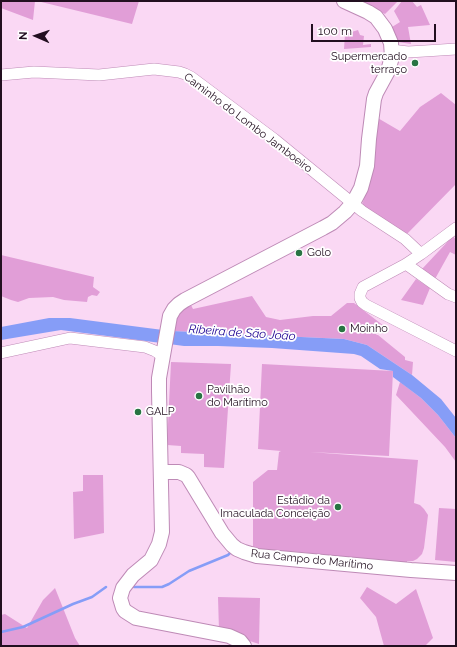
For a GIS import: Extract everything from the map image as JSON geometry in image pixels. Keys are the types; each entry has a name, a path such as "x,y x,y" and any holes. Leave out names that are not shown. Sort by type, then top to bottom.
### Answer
{"main road":[{"path":"244,646 240,641 229,636 136,618 125,611 120,598 123,588 133,575 151,560 159,544 162,532 159,391 170,316 174,309 179,304 332,223 354,203 358,196 366,174 374,98 388,71 392,57 391,43 382,24 376,17 344,1"},
{"name":"Rua Campo do Marítimo","path":"161,472 179,472 186,475 222,533 232,545 244,552 257,556 456,573"}],"street":[{"path":"391,50 408,52 456,49"},
{"name":"Caminho do Lombo Jamboeiro","path":"1,75 34,72 98,75 154,69 180,72 191,77 354,203 362,211 405,239 421,254"},
{"path":"456,228 406,264 363,287 360,294 362,302 366,305 456,351"},
{"path":"406,264 448,294 456,297"},
{"path":"1,353 70,338 145,346 155,351 164,350"}],"shaded area":[{"path":"1,1 35,1 33,20 1,8"},
{"path":"37,1 139,1 132,24"},
{"path":"358,1 398,1 385,14"},
{"path":"402,1 412,1 417,7 421,5 430,25 408,27 411,44 392,41 392,27 400,22 394,11"},
{"path":"358,30 360,35 364,36 363,45 371,44 371,47 344,49 345,34"},
{"path":"441,93 456,105 456,184 406,235 362,205 372,174 376,117 400,131 420,107"},
{"path":"453,236 456,240 456,255 450,252 435,279 422,269"},
{"path":"1,255 94,277 93,287 100,292 97,296 92,295 88,297 87,302 64,300 53,297 29,298 18,302 11,300 1,296"},
{"path":"416,279 430,288 423,305 401,300"},
{"path":"252,296 266,317 280,320 313,316 331,316 347,303 354,303 384,326 376,335 378,335 405,357 405,360 413,362 412,375 367,345 344,339 172,331 174,318 190,303 193,309"},
{"name":"Pavilhão do Marítimo","path":"171,362 231,364 224,468 204,467 204,454 181,453 181,446 167,445"},
{"path":"262,364 393,371 389,456 310,452 418,460 414,503 420,505 428,515 424,548 422,554 417,559 407,561 407,564 300,552 253,549 253,482 268,470 277,470 279,452 281,451 258,449"},
{"path":"400,382 421,398 438,415 456,438 456,462 445,447 396,395"},
{"path":"83,475 103,475 104,533 74,539 73,492 83,491"},
{"path":"439,508 456,509 456,562 435,560"},
{"path":"367,587 396,604 416,589 433,638 425,646 384,646 376,617 360,598"},
{"path":"55,588 75,638 80,646 1,646 1,615 5,614 27,628 43,600"},
{"path":"218,597 260,598 259,644 219,631"}],"water":[{"path":"49,318 70,318 163,330 161,343 61,330 1,340 1,327"},
{"path":"172,331 344,339 367,345 412,375 441,399 456,418 456,438 438,415 421,398 393,377 393,371 380,369 361,356 354,354 272,348 184,346 169,344"}],"waterway":[{"path":"134,587 162,587 189,571 228,555 231,552"},
{"path":"1,632 23,627 92,597 106,587"}],"place":[{"name":"Supermercado terraço","path":"415,63"},
{"name":"Golo","path":"299,253"},
{"name":"Moinho","path":"342,329"},
{"name":"Pavilhão do Marítimo","path":"199,396"},
{"name":"GALP","path":"138,412"},
{"name":"Estádio da Imaculada Conceição","path":"338,507"}],"water label":[{"name":"Ribeira de São João","path":"242,333"}]}
